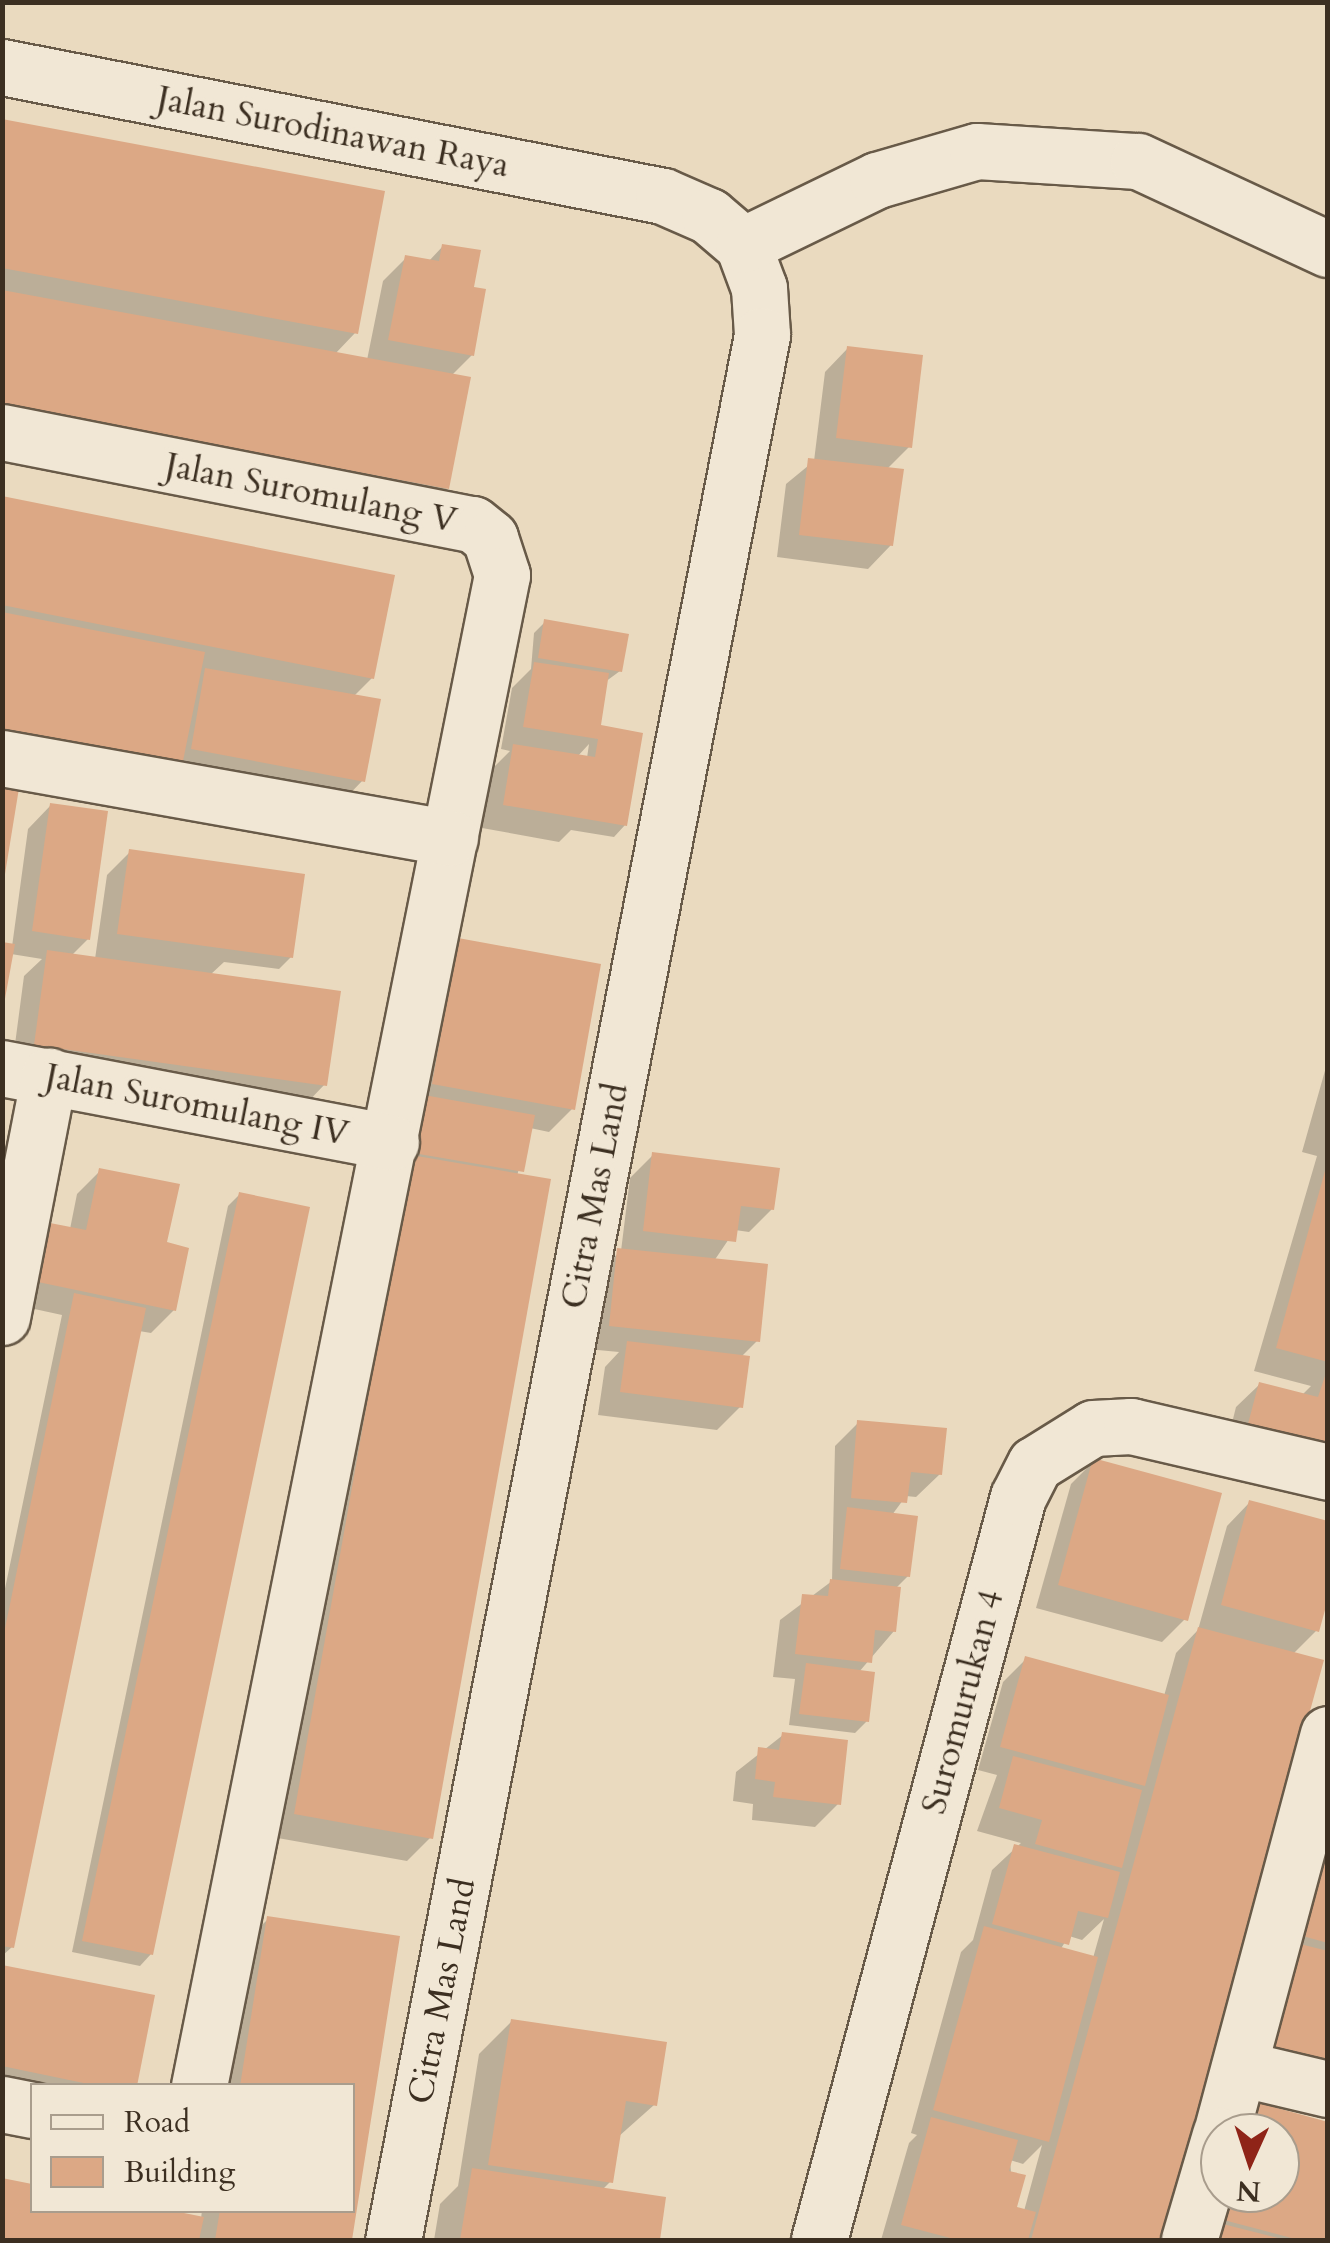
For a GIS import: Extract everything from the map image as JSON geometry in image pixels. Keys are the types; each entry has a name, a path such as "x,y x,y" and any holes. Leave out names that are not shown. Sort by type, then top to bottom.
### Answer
{"street":[{"name":"Jalan Surodinawan Raya","path":"2,67 663,196 709,216 743,245"},
{"path":"743,245 877,180 977,151 1138,161 1328,249"},
{"name":"Citra Mas Land","path":"393,2240 762,334 758,288 743,245"},
{"name":"Jalan Suromulang V","path":"2,432 473,524 490,538 502,575 200,2083"},
{"path":"2,758 450,838"},
{"path":"2,1316 26,1072"},
{"name":"Jalan Suromulang IV","path":"26,1072 391,1142"},
{"name":"Suromurukan 4","path":"819,2240 1018,1498 1036,1464 1092,1428 1132,1426 1328,1472"},
{"path":"1226,2113 1320,1792 1328,1734"},
{"path":"1240,2068 1328,2089"},
{"path":"2,2104 30,2110"},
{"path":"1190,2240 1200,2205"}],"building":[{"path":"2,119 385,191 358,334 2,268"},
{"path":"442,244 481,250 474,287 486,289 474,356 388,340 405,255 439,261"},
{"path":"2,290 471,377 449,489 2,406"},
{"path":"847,346 923,355 912,448 836,438"},
{"path":"808,458 904,469 893,546 799,535"},
{"path":"2,496 395,575 374,679 2,605"},
{"path":"2,612 205,652 181,771 2,735"},
{"path":"544,619 629,634 622,672 538,658"},
{"path":"534,662 609,673 601,725 643,733 627,826 503,805 513,744 595,757 598,739 523,727"},
{"path":"205,668 381,699 365,782 191,749"},
{"path":"2,780 20,782 5,874 2,874"},
{"path":"50,803 108,811 90,940 32,931"},
{"path":"129,849 305,874 293,958 117,934"},
{"path":"458,938 601,964 575,1110 432,1084"},
{"path":"2,942 15,944 4,1004 2,1004"},
{"path":"47,950 341,991 327,1086 34,1045"},
{"path":"424,1095 535,1115 524,1172 413,1153"},
{"path":"652,1152 780,1168 774,1210 741,1206 736,1242 643,1231"},
{"path":"411,1155 551,1179 433,1839 294,1814"},
{"path":"1328,1160 1328,1362 1276,1348"},
{"path":"99,1168 180,1184 167,1242 189,1248 176,1311 38,1282 50,1223 86,1230"},
{"path":"239,1192 310,1207 153,1955 82,1941"},
{"path":"617,1248 768,1264 760,1342 609,1326"},
{"path":"74,1293 146,1308 14,1948 2,1946 2,1643"},
{"path":"627,1341 750,1356 743,1408 620,1392"},
{"path":"1328,1367 1328,1445 1248,1424 1259,1382 1318,1397"},
{"path":"857,1420 947,1428 942,1475 911,1472 907,1503 851,1498"},
{"path":"1093,1458 1222,1493 1188,1621 1058,1585"},
{"path":"1249,1500 1328,1521 1328,1599 1319,1632 1221,1605"},
{"path":"847,1507 918,1516 910,1577 840,1569"},
{"path":"830,1579 901,1587 896,1632 875,1630 872,1663 795,1654 802,1594 828,1596"},
{"path":"1198,1627 1324,1660 1165,2240 1031,2240"},
{"path":"1025,1656 1169,1695 1145,1786 1000,1747"},
{"path":"806,1663 875,1672 869,1722 799,1714"},
{"path":"782,1732 848,1740 841,1805 773,1797 775,1782 755,1779 758,1747 779,1750"},
{"path":"1013,1756 1142,1790 1122,1868 1035,1844 1042,1820 999,1808"},
{"path":"1328,1825 1328,1943 1295,1934"},
{"path":"1014,1844 1120,1872 1108,1918 1078,1911 1069,1945 992,1924"},
{"path":"267,1916 400,1936 352,2240 215,2240 220,2213 355,2213 355,2083 240,2083"},
{"path":"984,1926 1098,1957 1049,2142 933,2110"},
{"path":"1292,1942 1328,1951 1328,2073 1262,2056"},
{"path":"2,1965 155,1995 138,2083 84,2083 2,2066"},
{"path":"511,2019 667,2042 657,2106 626,2101 613,2183 488,2165"},
{"path":"1248,2100 1295,2113 1244,2113"},
{"path":"1300,2114 1328,2122 1328,2240 1299,2240 1216,2218 1217,2213 1300,2213"},
{"path":"931,2117 1018,2140 1009,2171 1026,2175 1017,2207 1036,2212 1028,2240 958,2240 901,2225"},
{"path":"472,2168 666,2197 660,2240 460,2240"},
{"path":"2,2178 30,2184 30,2213 184,2213 204,2217 199,2240 2,2240"},
{"path":"1215,2222 1282,2239 1210,2240"}]}
